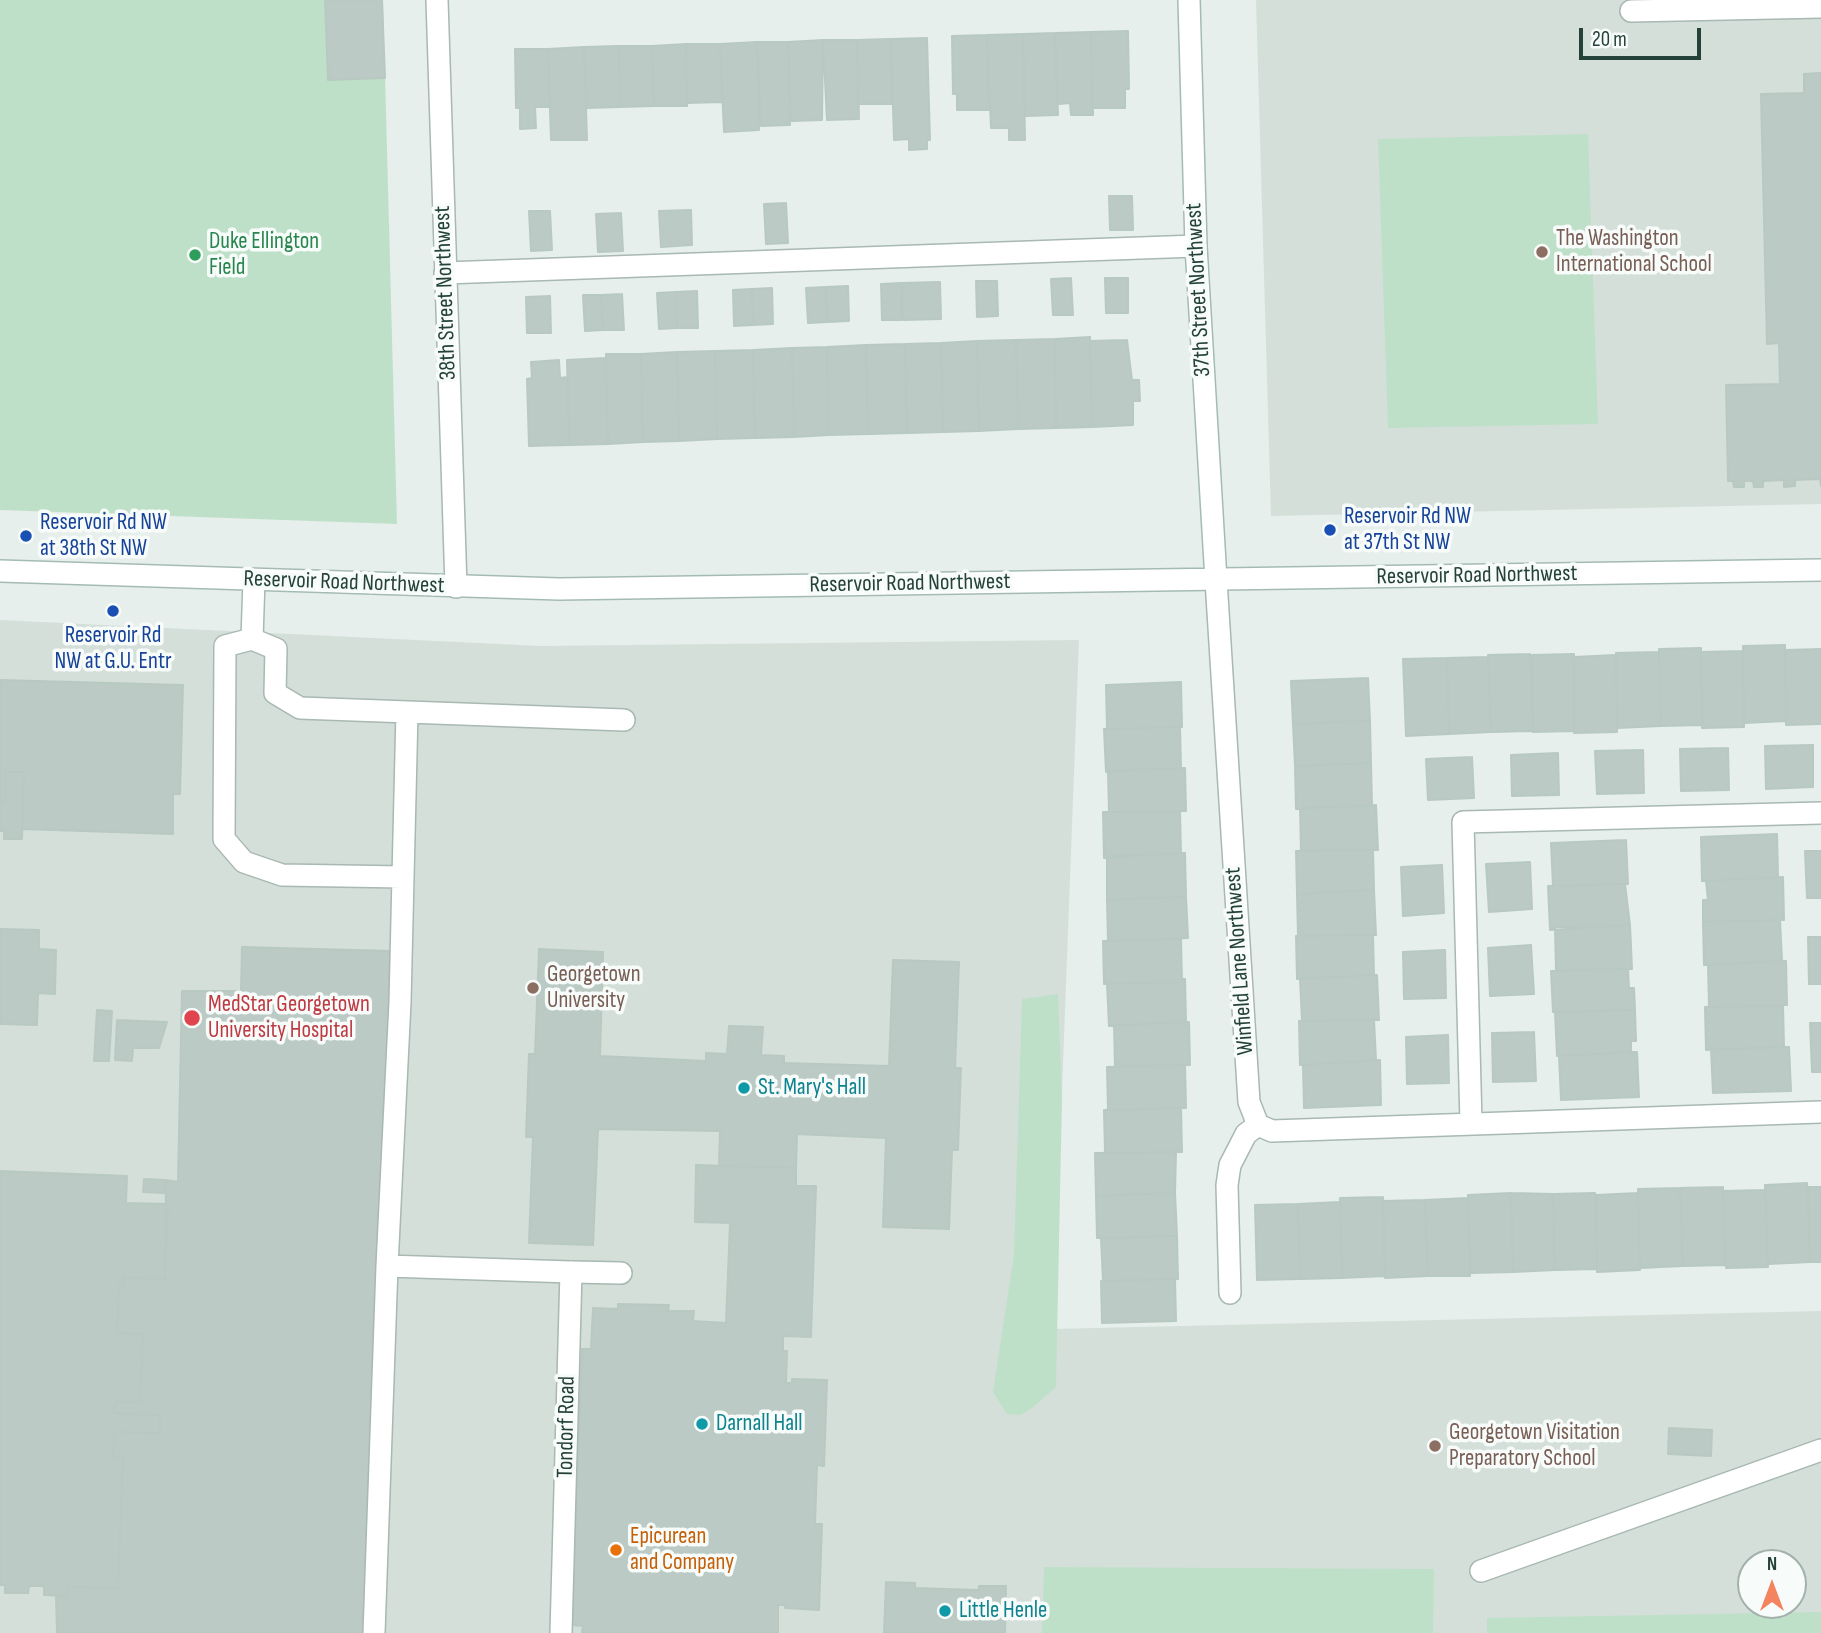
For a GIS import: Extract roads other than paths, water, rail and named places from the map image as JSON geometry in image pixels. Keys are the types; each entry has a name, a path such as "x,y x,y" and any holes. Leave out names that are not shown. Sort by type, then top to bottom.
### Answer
{"street":[{"name":"38th Street Northwest","path":"437,0 456,587"},
{"name":"37th Street Northwest","path":"1189,0 1196,246 1216,580"},
{"path":"1632,11 1821,7"},
{"path":"445,273 1196,246"},
{"name":"Reservoir Road Northwest","path":"0,571 573,589 1821,570"},
{"path":"252,639 254,580"},
{"name":"Winfield Lane Northwest","path":"1216,580 1249,1102 1258,1125"},
{"path":"403,877 282,875 244,862 224,839 225,646 252,639 276,649 275,694 300,708 624,720"},
{"path":"374,1633 387,1266 400,1002 407,712"},
{"path":"1471,1123 1463,821 1821,813"},
{"path":"1230,1293 1227,1185 1230,1166 1246,1134 1258,1125 1272,1131 1821,1112"},
{"path":"387,1266 621,1273"},
{"name":"Tondorf Road","path":"562,1633 571,1272"},
{"path":"1481,1571 1821,1450"}],"place":[{"name":"The Washington International School","path":"1542,252"},
{"name":"Duke Ellington Field","path":"195,255"},
{"name":"Reservoir Rd NW at 37th St NW","path":"1330,530"},
{"name":"Reservoir Rd NW at 38th St NW","path":"26,536"},
{"name":"Reservoir Rd NW at G.U. Entr","path":"113,611"},
{"name":"Georgetown University","path":"533,988"},
{"name":"MedStar Georgetown University Hospital","path":"192,1018"},
{"name":"St. Mary's Hall","path":"744,1088"},
{"name":"Darnall Hall","path":"702,1424"},
{"name":"Georgetown Visitation Preparatory School","path":"1435,1446"},
{"name":"Epicurean and Company","path":"616,1550"},
{"name":"Little Henle","path":"945,1611"}]}
